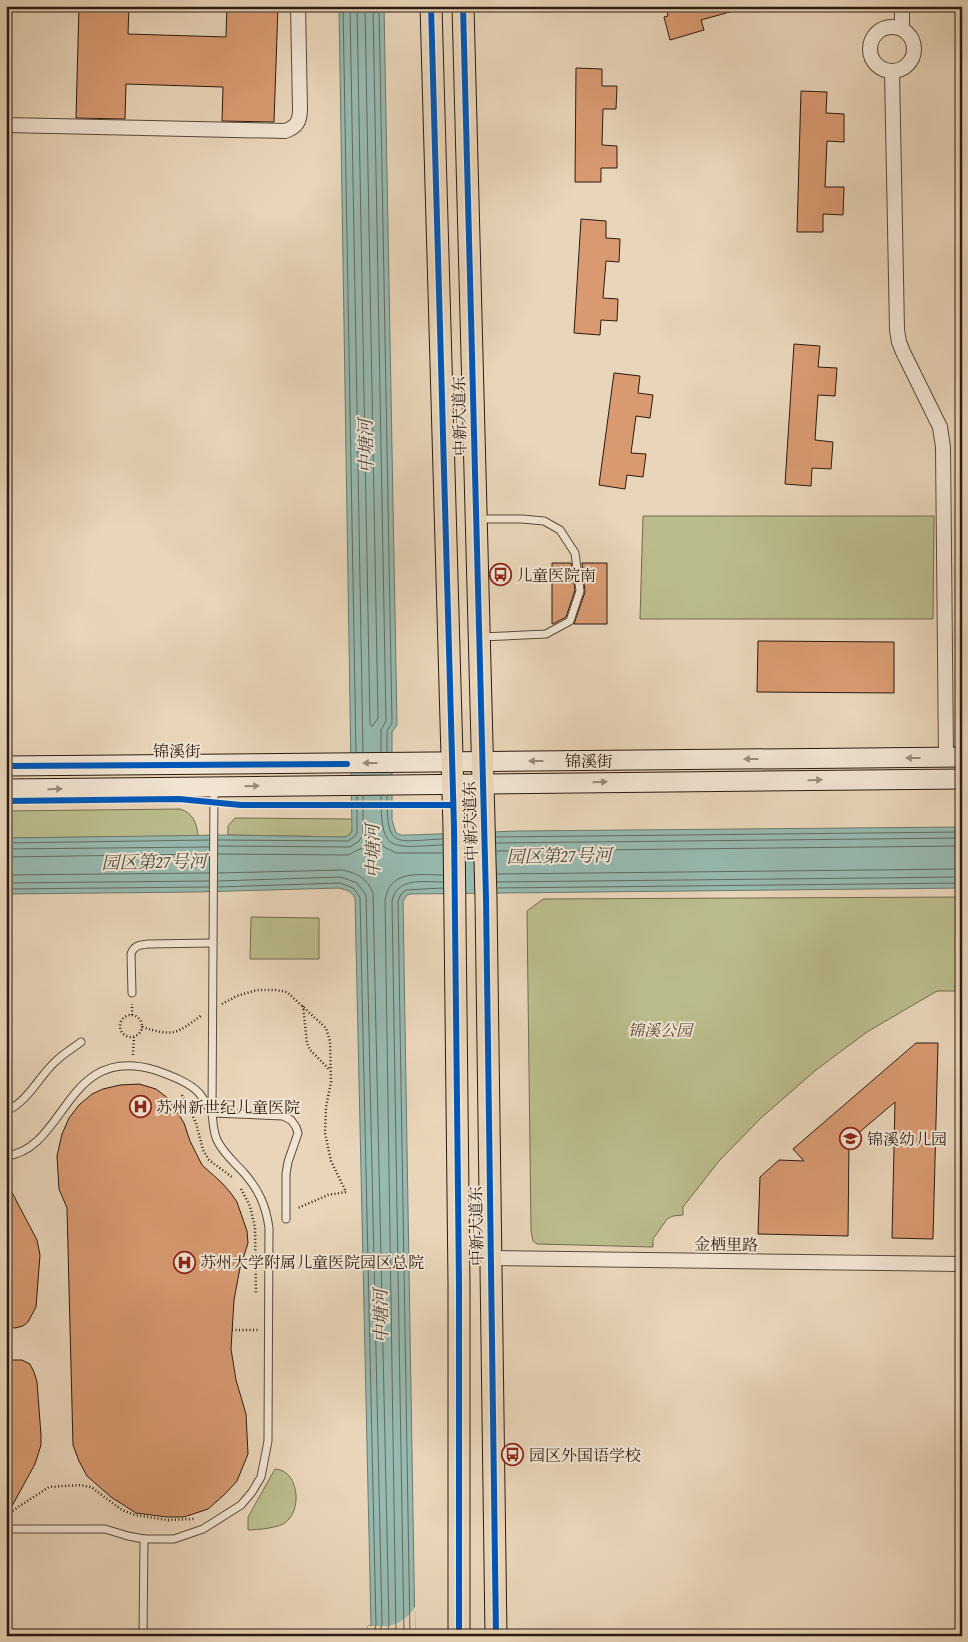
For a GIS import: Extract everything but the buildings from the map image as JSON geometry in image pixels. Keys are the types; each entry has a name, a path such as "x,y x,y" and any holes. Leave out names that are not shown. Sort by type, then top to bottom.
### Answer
{"main road":[{"name":"中新大道东","path":"431,6 454,828 459,1284 459,1636"},
{"name":"中新大道东","path":"463,6 486,899 496,1636"},
{"name":"锦溪街","path":"6,766 954,758"},
{"name":"锦溪街","path":"6,789 962,779"}],"street":[{"path":"6,125 285,131 294,128 300,120 298,6"},
{"path":"902,6 902,28"},
{"path":"888,26 902,28 912,38 914,52 908,65 902,69 892,71 882,69 872,60 869,46 871,39 881,29 888,26"},
{"path":"892,71 897,330 903,352 940,428 942,442 954,758"},
{"name":"金栖里路","path":"490,1258 962,1264"}],"lane":[{"path":"475,519 522,518 544,522 560,530 575,553 580,591 570,621 546,634 478,637"},
{"path":"6,1529 105,1529 144,1539 174,1538 203,1529 241,1505 261,1477 268,1441 269,1228 266,1209 257,1190 245,1173 226,1154 216,1139 212,1113 214,787"},
{"path":"132,993 131,954 138,945 214,943"},
{"path":"6,1111 14,1108 56,1061 81,1042"},
{"path":"6,1156 19,1153 28,1148 46,1131 76,1091 91,1078 116,1068 143,1067 181,1081 199,1092 212,1113"},
{"path":"212,1113 283,1116 291,1120 296,1127 298,1133 286,1174 286,1219"},
{"path":"143,1636 144,1539"}],"path":[{"path":"142,1027 159,1032 175,1033 238,996 257,990 276,990 287,992 326,1028 330,1041 331,1071 325,1119 327,1147 331,1161 346,1192 328,1195 296,1209"},
{"path":"303,1006 307,1043 310,1050 331,1071"},
{"path":"132,1015 140,1020 142,1027 134,1037 128,1037 124,1034 120,1024 124,1017 132,1015"},
{"path":"178,1091 189,1106 196,1123 203,1150 209,1160 232,1177 241,1188 250,1206 255,1228 256,1302"},
{"path":"232,1330 269,1330"},
{"path":"257,1330 257,1339"},
{"path":"6,1513 48,1487 79,1485 91,1487 122,1510 135,1515 168,1520 198,1518"}],"green space":[{"path":"643,516 934,516 933,619 640,619"},
{"path":"180,809 194,819 198,836 6,838 6,811"},
{"path":"235,818 353,819 352,832 346,837 228,835 228,826"},
{"name":"锦溪公园","path":"962,897 962,991 937,991 867,1032 816,1070 761,1118 719,1161 683,1207 683,1215 667,1219 653,1239 653,1247 537,1244 533,1241 531,1231 527,911 543,899"},
{"path":"251,917 319,918 319,959 250,959"},
{"path":"275,1469 283,1471 293,1483 296,1491 295,1508 286,1522 279,1526 248,1530 248,1517"}],"water":[{"path":"339,6 384,6 397,725 392,732 392,820 396,833 409,835 517,831 962,827 962,888 407,895 403,901 415,1636 368,1636 368,1626 371,1626 355,898 348,891 339,888 6,894 6,838 228,835 346,837 352,832"}],"pier":[{"path":"415,1607 415,1636 368,1636 368,1626 389,1626 398,1623 408,1616"}],"cycle path":[{"path":"431,6 454,828 459,1284 459,1636"},
{"path":"463,6 486,899 496,1636"},
{"path":"6,766 347,764"},
{"path":"6,801 179,799 241,805 453,805"}],"place":[{"name":"儿童医院南","path":"500,575"},
{"name":"苏州新世纪儿童医院","path":"140,1107"},
{"name":"锦溪幼儿园","path":"851,1139"},
{"name":"苏州大学附属儿童医院园区总院","path":"184,1262"},
{"name":"园区外国语学校","path":"513,1455"}],"water label":[{"name":"中塘河","path":"366,446"},
{"name":"中塘河","path":"373,851"},
{"name":"园区第27号河","path":"559,856"},
{"name":"园区第27号河","path":"154,862"},
{"name":"中塘河","path":"381,1316"}]}
